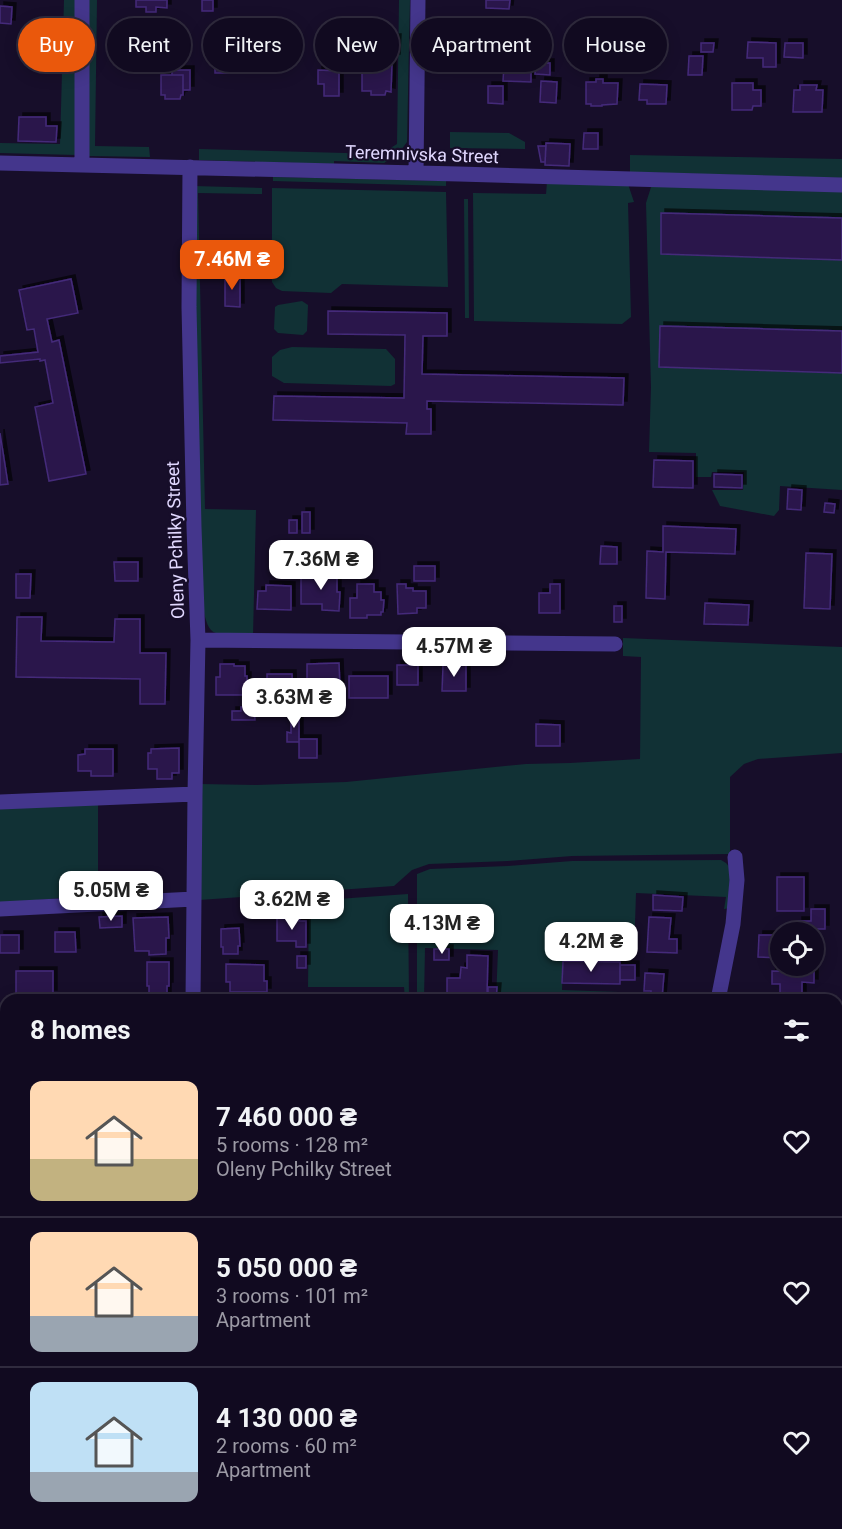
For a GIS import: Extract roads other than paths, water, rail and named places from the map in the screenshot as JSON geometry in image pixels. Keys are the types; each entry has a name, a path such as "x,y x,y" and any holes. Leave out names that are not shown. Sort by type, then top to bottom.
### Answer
{"street":[{"path":"82,0 82,165"},
{"path":"416,173 418,0"},
{"name":"Teremnivska Street","path":"0,163 842,185"},
{"name":"Oleny Pchilky Street","path":"190,167 189,318 198,640 615,644"},
{"path":"193,994 198,640"},
{"path":"0,802 195,794"},
{"path":"719,994 733,924 737,880 735,857"},
{"path":"0,909 194,899"}]}
